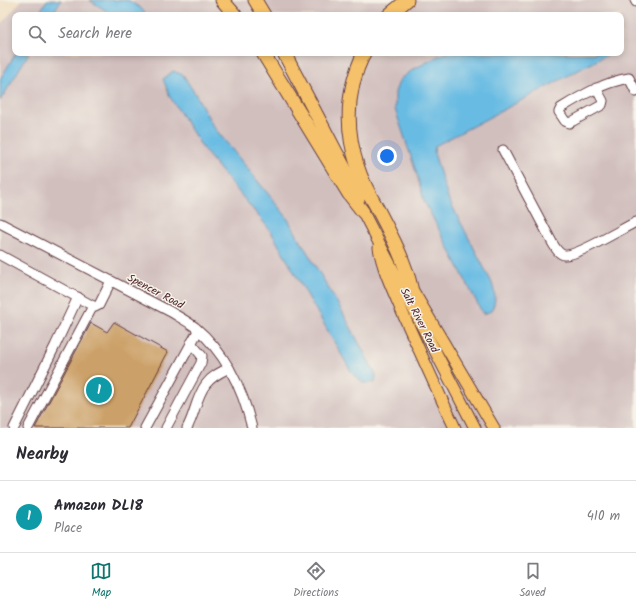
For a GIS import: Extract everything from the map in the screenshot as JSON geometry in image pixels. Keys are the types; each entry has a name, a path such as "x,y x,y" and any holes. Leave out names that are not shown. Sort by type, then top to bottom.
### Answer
{"highway":[{"path":"222,0 232,12"},
{"path":"255,0 262,12"},
{"path":"393,12 407,0"},
{"path":"265,56 349,194 363,212"},
{"path":"286,56 356,190 363,212"},
{"path":"363,56 357,68 350,99 348,127 358,168 395,243 406,268 411,287"}],"main road":[{"name":"Salt River Road","path":"363,212 475,428"},
{"path":"377,237 397,263 494,428"},
{"path":"377,237 382,265 425,365 455,428"}],"street":[{"path":"596,88 603,101 602,105 569,123 565,121 560,112 561,108 596,88 632,77 636,92"},
{"path":"503,150 558,252 564,255 576,253 636,222"},
{"name":"Spencer Road","path":"0,223 171,312 198,331 213,345 229,368 242,394 252,428"},
{"path":"0,255 93,306 99,305 111,281"},
{"path":"14,428 78,298"},
{"path":"28,428 93,306"},
{"path":"145,428 198,331"},
{"path":"166,428 201,363 202,356 191,343"},
{"path":"188,428 205,385 212,378 229,368"}],"shaded area":[{"path":"22,0 636,0 636,428 0,428 0,25"}],"water":[{"path":"47,0 61,0 54,12 40,12"},
{"path":"89,0 128,0 144,12 108,12"},
{"path":"14,56 27,56 0,101 0,79"},
{"path":"438,56 605,56 435,146 434,153 448,198 492,283 495,301 491,311 483,314 424,201 395,109 395,92 400,79 414,69"},
{"path":"173,71 183,75 213,126 286,216 342,311 376,375 375,383 363,383 352,373 270,230 204,150 170,97 163,79"}],"building":[{"path":"114,322 168,352 128,428 35,428 91,323 107,332"}],"place":[{"name":"Amazon DLI8","path":"99,390"}]}
